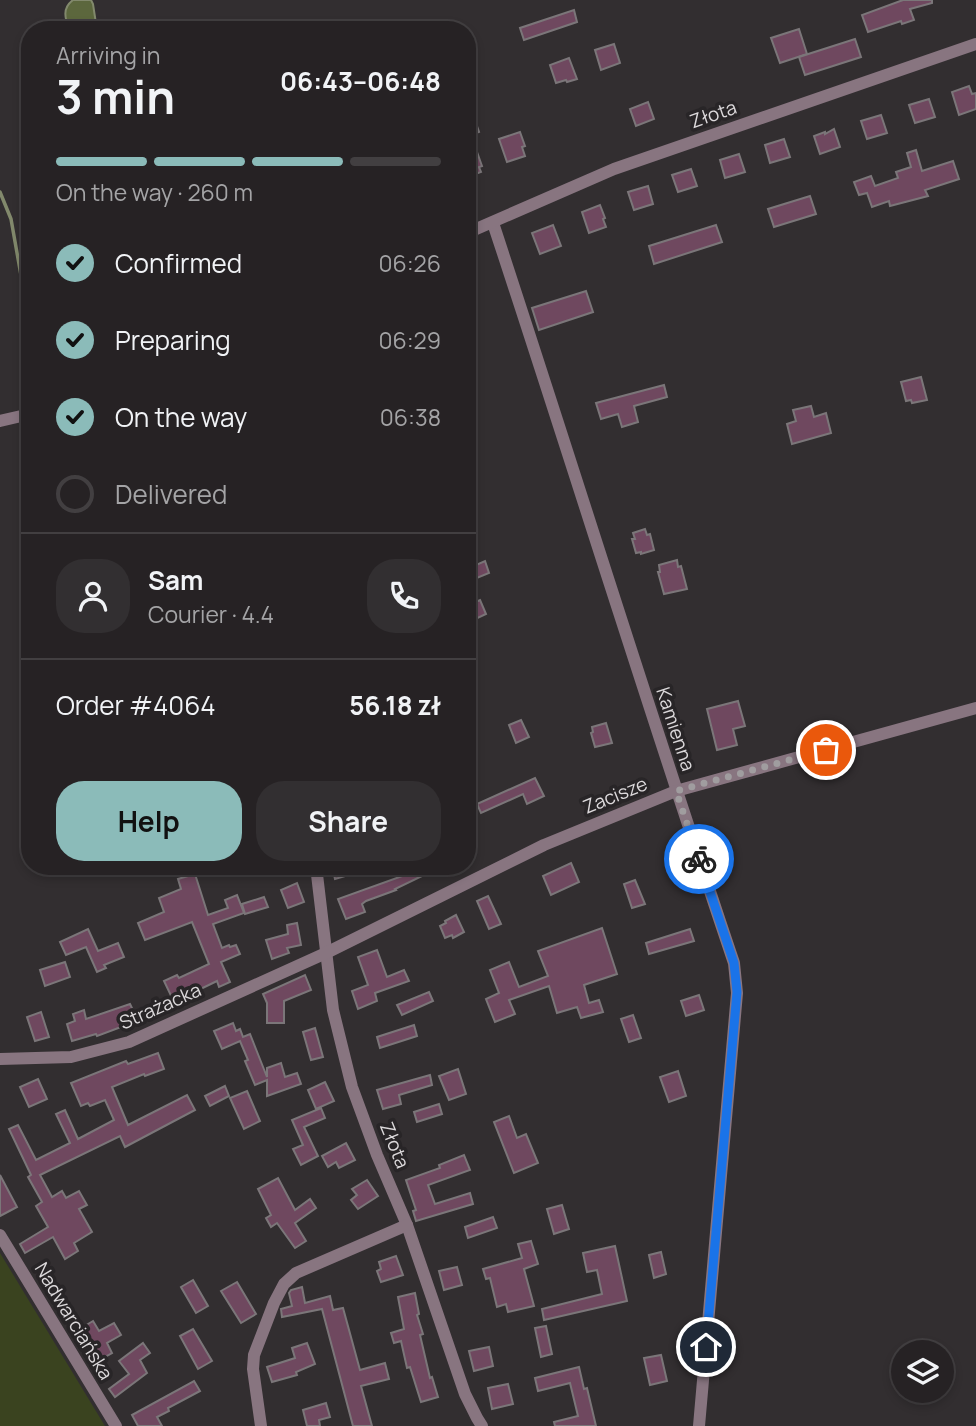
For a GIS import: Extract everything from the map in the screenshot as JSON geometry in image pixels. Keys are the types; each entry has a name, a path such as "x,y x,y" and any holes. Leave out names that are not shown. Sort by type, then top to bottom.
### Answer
{"street":[{"name":"Złota","path":"476,230 614,169 976,44"},
{"name":"Kamienna","path":"493,223 734,963 737,992 699,1426"},
{"path":"0,421 21,416"},
{"name":"Zacisze","path":"326,953 544,845 676,791 976,708"},
{"name":"Złota","path":"317,875 333,1010 352,1087 407,1225 465,1394 482,1426"},
{"name":"Strażacka","path":"0,1059 71,1057 129,1042 326,953"},
{"path":"261,1426 253,1369 254,1355 284,1284 296,1273 407,1225"},
{"name":"Nadwarciańska","path":"0,1236 116,1426"}],"shaded area":[{"path":"73,0 91,0 96,21 67,21 66,10"},
{"path":"0,1253 105,1426 0,1426"}],"building":[{"path":"903,0 932,0 932,3 910,9 914,20 902,24 901,21 868,32 862,15"},
{"path":"574,10 577,22 524,40 520,28"},
{"path":"799,29 807,54 780,63 771,38"},
{"path":"855,39 861,57 805,75 799,57"},
{"path":"614,44 620,63 601,70 595,50"},
{"path":"569,58 577,79 556,83 550,65"},
{"path":"969,86 972,94 976,93 976,109 959,115 952,92"},
{"path":"929,99 935,117 915,123 909,105"},
{"path":"648,102 654,119 636,126 630,109"},
{"path":"881,115 887,133 867,139 861,121"},
{"path":"834,129 840,147 820,154 814,136"},
{"path":"520,132 525,156 507,162 499,139"},
{"path":"784,139 790,157 770,163 765,145"},
{"path":"476,149 482,166 479,167 481,172 476,174"},
{"path":"916,150 922,171 953,161 959,179 925,190 928,196 890,206 889,201 872,207 867,193 859,195 854,182 871,176 875,186 898,178 896,172 911,167 907,153"},
{"path":"739,154 745,172 725,178 720,160"},
{"path":"691,169 697,186 678,192 672,175"},
{"path":"648,186 653,204 634,210 628,192"},
{"path":"810,196 816,214 774,227 768,209"},
{"path":"600,205 606,227 589,233 582,212"},
{"path":"553,225 561,246 540,254 532,233"},
{"path":"716,225 722,242 654,264 649,246"},
{"path":"586,291 593,312 539,330 532,308"},
{"path":"921,377 927,400 912,403 911,400 906,401 901,382"},
{"path":"664,385 667,397 634,406 638,422 622,427 618,414 601,419 596,403"},
{"path":"811,406 814,417 826,413 831,433 792,444 787,424 796,421 793,410"},
{"path":"645,529 647,535 650,534 654,550 636,553 633,533"},
{"path":"677,560 687,589 664,594 658,572 659,565"},
{"path":"485,561 489,573 476,578 476,565"},
{"path":"480,600 486,614 476,619 476,602"},
{"path":"738,701 745,726 733,729 737,745 717,750 707,709"},
{"path":"521,720 529,737 516,743 509,725"},
{"path":"606,723 612,743 595,747 592,727"},
{"path":"535,778 544,796 527,804 523,794 481,813 477,804"},
{"path":"571,863 579,882 551,895 543,876"},
{"path":"195,875 208,915 228,908 225,900 237,895 244,913 213,924 222,948 236,945 240,954 221,962 230,982 219,987 217,981 174,1002 164,981 177,975 179,978 209,964 192,922 145,940 138,923 164,912 159,898 181,889 178,879"},
{"path":"405,875 422,876 396,890 366,901 362,904 365,912 346,919 338,899"},
{"path":"635,880 645,904 632,908 624,884"},
{"path":"297,883 304,902 288,908 281,890"},
{"path":"488,896 501,924 489,929 477,901"},
{"path":"264,897 268,907 245,914 242,904"},
{"path":"456,915 464,932 453,938 452,935 445,938 440,926"},
{"path":"297,923 301,945 287,948 289,953 272,959 266,940 288,934 287,925"},
{"path":"602,928 617,974 584,985 589,1003 599,1000 603,1012 581,1018 577,1007 557,1013 549,986 509,1000 515,1014 495,1022 486,999 499,993 490,970 509,962 519,987 548,976 538,951"},
{"path":"88,929 98,951 118,943 124,957 104,965 106,968 97,972 86,947 66,955 60,942"},
{"path":"690,929 694,941 649,954 646,943"},
{"path":"377,950 387,977 404,970 409,981 375,993 377,1001 358,1009 352,991 368,985 358,957"},
{"path":"65,962 70,977 45,986 40,970"},
{"path":"305,975 311,990 284,1001 284,1023 267,1023 267,1003 263,994"},
{"path":"429,992 433,1001 402,1015 397,1005"},
{"path":"699,995 704,1010 686,1016 681,1001"},
{"path":"130,1004 139,1023 72,1041 67,1024 75,1021 73,1014 84,1010 86,1019"},
{"path":"41,1012 49,1037 35,1041 27,1017"},
{"path":"633,1015 641,1038 629,1042 621,1019"},
{"path":"233,1023 236,1031 240,1029 243,1037 250,1034 267,1077 267,1068 281,1063 285,1077 297,1073 301,1084 267,1096 267,1080 255,1085 240,1041 222,1049 214,1031"},
{"path":"414,1025 417,1036 380,1048 377,1037"},
{"path":"315,1028 323,1057 311,1060 303,1032"},
{"path":"158,1053 164,1069 112,1087 128,1125 187,1095 195,1110 125,1147 120,1136 40,1175 52,1197 62,1191 66,1198 79,1191 87,1205 79,1209 92,1232 74,1243 78,1251 65,1259 53,1237 25,1253 20,1244 48,1227 36,1206 42,1202 28,1177 31,1175 9,1129 18,1125 36,1160 70,1143 56,1114 65,1110 78,1139 114,1120 105,1100 90,1106 88,1103 81,1106 71,1083 126,1061 128,1064"},
{"path":"458,1069 466,1094 449,1100 439,1076"},
{"path":"678,1071 686,1096 669,1102 660,1077"},
{"path":"430,1075 432,1085 399,1095 401,1104 383,1109 377,1090"},
{"path":"38,1079 47,1099 29,1107 20,1087"},
{"path":"325,1082 334,1101 316,1109 308,1090"},
{"path":"225,1086 229,1096 210,1106 205,1096"},
{"path":"247,1091 260,1121 244,1129 230,1098"},
{"path":"439,1104 442,1114 417,1122 414,1112"},
{"path":"321,1108 325,1118 304,1127 318,1156 301,1165 293,1149 303,1145 292,1120"},
{"path":"509,1116 517,1138 526,1134 538,1163 514,1173 494,1122"},
{"path":"346,1143 355,1160 339,1168 336,1162 328,1167 322,1156"},
{"path":"464,1155 470,1170 428,1185 435,1204 470,1193 473,1204 416,1221 413,1211 416,1210 406,1180 440,1168 439,1165"},
{"path":"0,1175 17,1207 0,1216"},
{"path":"278,1178 295,1210 310,1199 316,1208 295,1223 306,1241 295,1248 277,1223 271,1227 266,1218 271,1215 258,1189"},
{"path":"367,1180 378,1196 358,1209 351,1200 357,1195 352,1189"},
{"path":"562,1205 569,1229 554,1234 547,1209"},
{"path":"493,1217 497,1228 468,1238 465,1227"},
{"path":"531,1241 538,1264 524,1269 534,1306 508,1312 506,1304 497,1307 490,1278 486,1279 483,1269 522,1258 518,1244"},
{"path":"615,1246 627,1301 544,1320 542,1309 602,1294 597,1270 587,1272 583,1253"},
{"path":"661,1252 666,1274 654,1278 649,1255"},
{"path":"396,1256 403,1275 381,1282 377,1271 381,1269 379,1262"},
{"path":"457,1267 462,1285 444,1290 439,1271"},
{"path":"193,1280 208,1306 196,1313 181,1287"},
{"path":"237,1282 256,1314 241,1323 221,1291"},
{"path":"302,1287 305,1303 330,1296 333,1310 343,1308 360,1370 385,1363 389,1379 361,1386 372,1426 353,1426 322,1309 282,1317 281,1309 292,1306 289,1293 291,1290"},
{"path":"415,1293 417,1315 423,1334 420,1335 430,1378 432,1377 438,1397 421,1402 410,1367 407,1368 401,1341 394,1343 391,1333 404,1329 398,1297"},
{"path":"93,1321 99,1331 114,1323 121,1335 107,1343 112,1353 96,1362 78,1330"},
{"path":"546,1326 552,1354 541,1357 535,1328"},
{"path":"193,1329 212,1361 198,1369 180,1336"},
{"path":"143,1343 150,1353 140,1360 147,1373 115,1397 109,1389 129,1374 119,1361"},
{"path":"307,1343 315,1364 296,1372 297,1375 272,1382 267,1367 295,1358 292,1348"},
{"path":"489,1347 493,1366 474,1371 469,1351"},
{"path":"661,1355 667,1381 650,1385 644,1358"},
{"path":"579,1367 596,1426 555,1426 554,1422 578,1416 570,1383 538,1391 535,1378"},
{"path":"194,1381 200,1391 157,1417 162,1426 138,1426 132,1415"},
{"path":"508,1384 513,1404 492,1409 488,1388"},
{"path":"326,1403 330,1417 319,1420 320,1426 307,1426 303,1410"}],"waterway":[{"path":"0,192 11,219 21,275"}],"way so far":[{"path":"699,859 676,791 826,750"}],"route":[{"path":"699,859 734,963 737,992 706,1347"}]}
